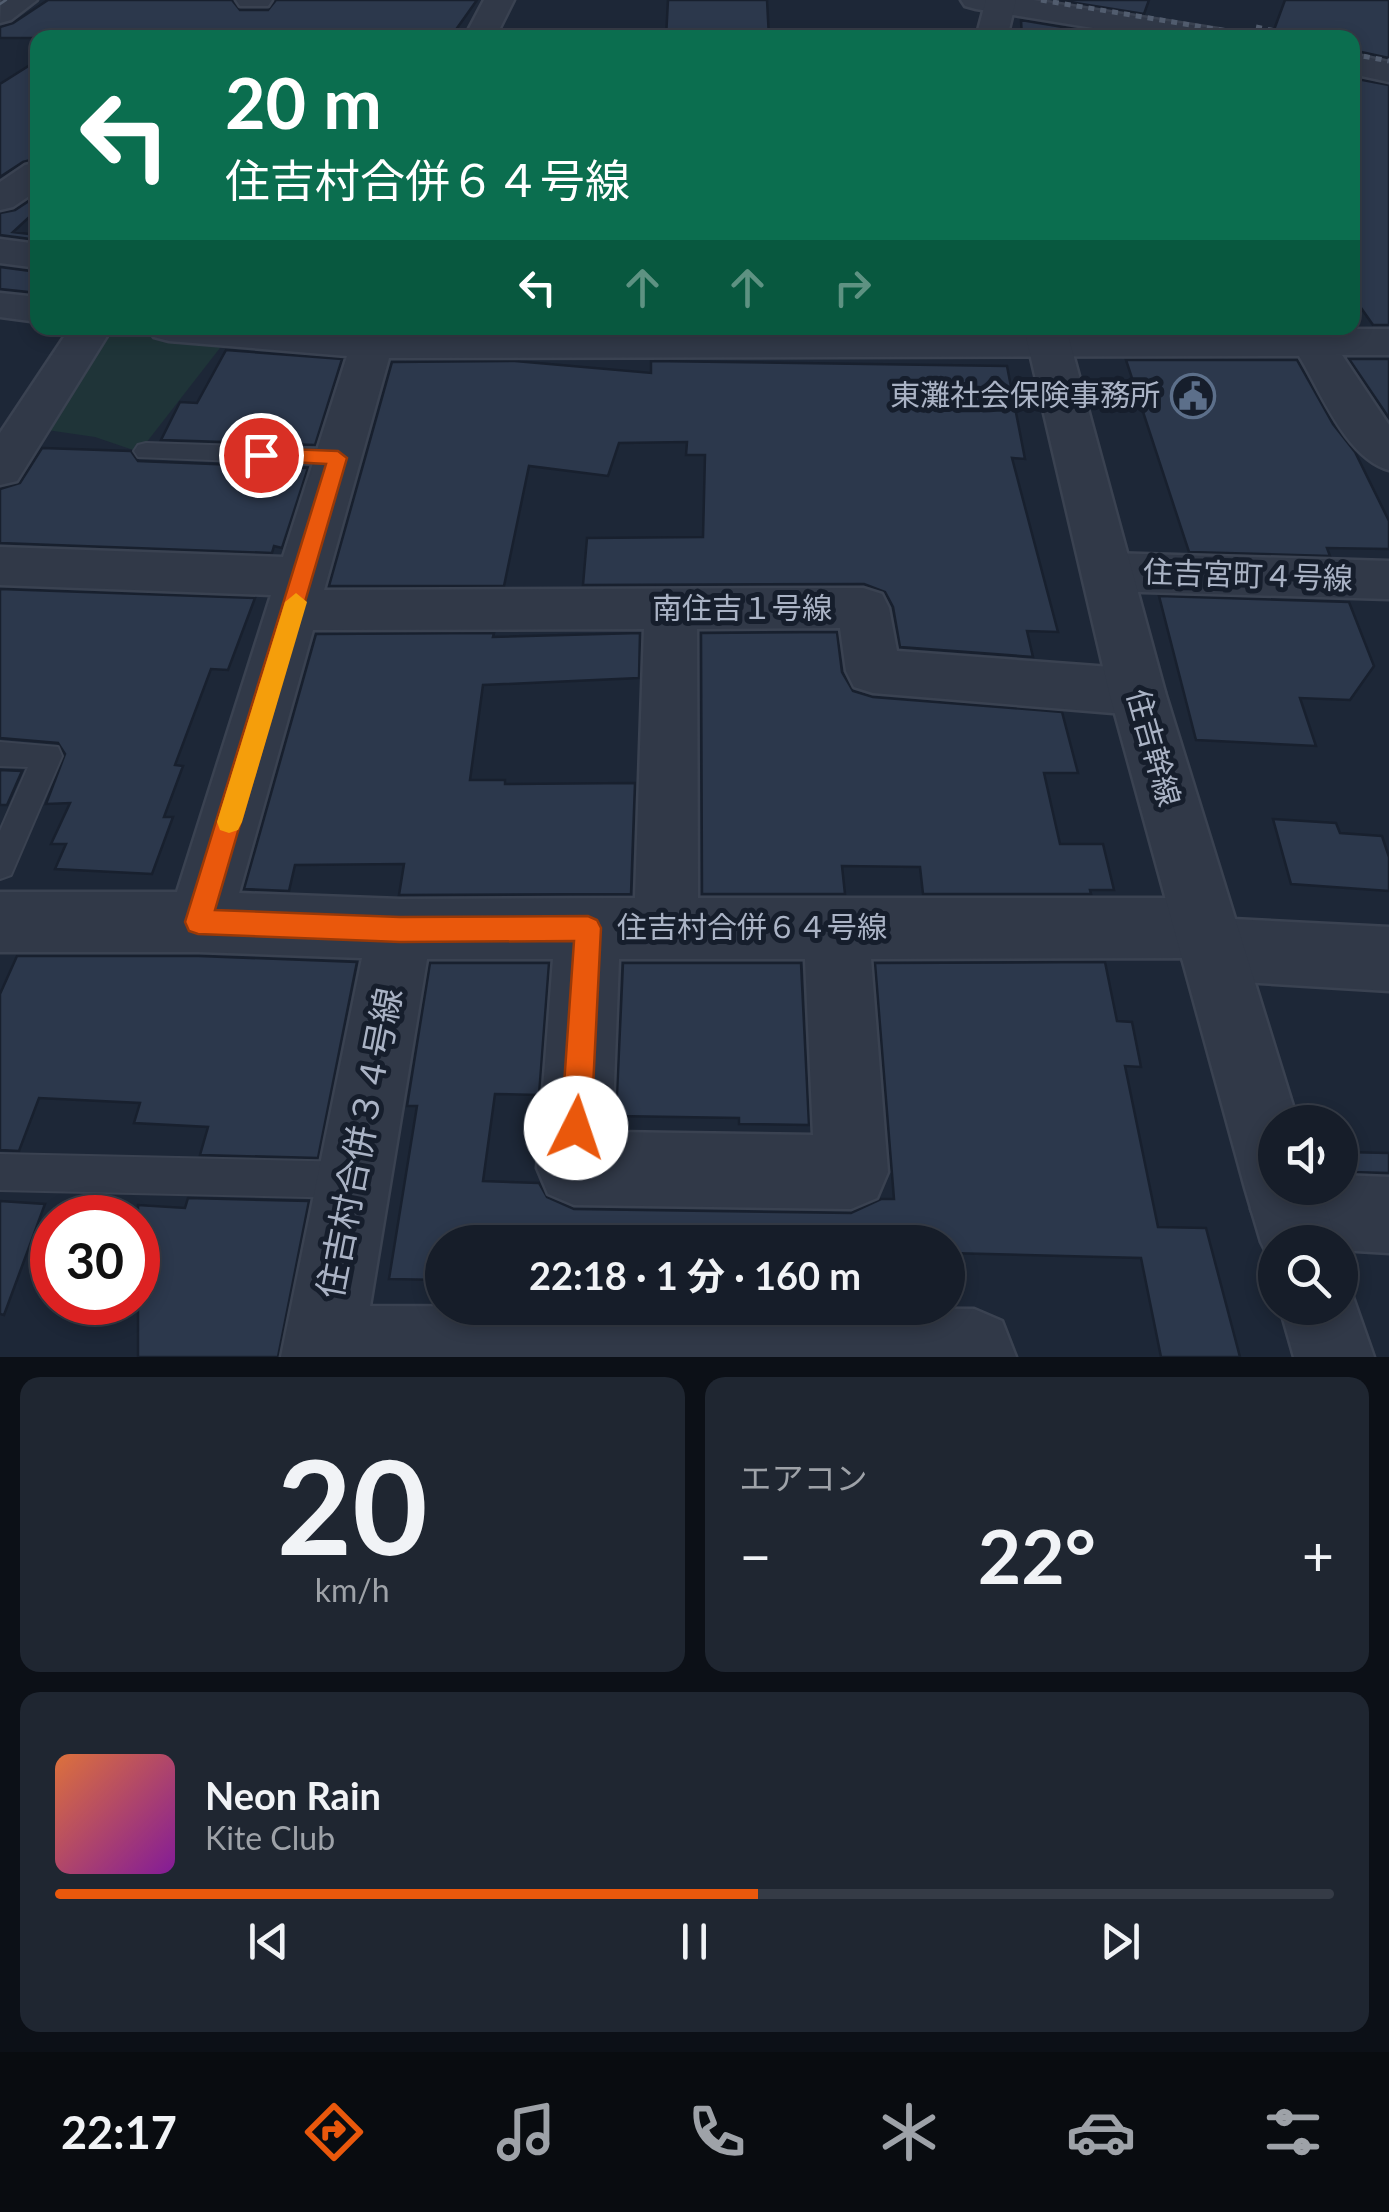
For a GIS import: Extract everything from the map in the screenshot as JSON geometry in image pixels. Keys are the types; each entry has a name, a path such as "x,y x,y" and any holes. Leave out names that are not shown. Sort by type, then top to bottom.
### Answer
{"street":[{"path":"0,14 22,0"},
{"path":"483,30 499,0"},
{"path":"991,30 992,1 1175,22"},
{"path":"1360,66 1389,72"},
{"path":"0,199 30,179"},
{"path":"0,251 30,255"},
{"path":"0,305 30,309"},
{"path":"4,454 86,335"},
{"path":"343,335 1306,335 1389,342"},
{"path":"1306,335 1367,430 1389,454"},
{"path":"198,922 374,336"},
{"name":"住吉幹線","path":"1046,336 1137,692 1258,1108"},
{"name":"南住吉１号線","path":"0,566 298,594 671,610 863,608 873,671 1137,692"},
{"name":"住吉宮町４号線","path":"1108,572 1389,580"},
{"path":"666,928 671,610"},
{"name":"住吉村合併６４号線","path":"0,922 198,922 400,929 836,928 1207,939 1389,959"},
{"path":"588,928 574,1168 852,1172 836,928"},
{"name":"住吉村合併３４号線","path":"322,1351 400,929"},
{"path":"1315,1205 1389,1215"},
{"path":"1324,1325 1334,1357"},
{"path":"322,1351 974,1349 976,1357"}],"lane":[{"path":"146,451 338,458"},
{"path":"0,754 48,756 0,865"},
{"path":"0,1172 353,1180"}],"green space":[{"path":"96,335 154,335 223,344 139,452 95,437 40,429"}],"building":[{"path":"48,0 232,0 240,10 268,10 276,0 477,0 456,30 30,30 30,38 0,38 0,27"},
{"path":"668,0 767,0 769,30 666,30"},
{"path":"1057,0 1149,0 1144,14"},
{"path":"1285,0 1389,0 1389,58 1360,52 1360,30 1274,30"},
{"path":"1021,20 1080,30 1022,30"},
{"path":"30,65 30,160 0,177 0,84"},
{"path":"1360,80 1389,85 1389,325 1373,325 1360,306"},
{"path":"30,200 30,216 13,232 30,234 30,239 0,235 0,213 15,210"},
{"path":"0,267 30,271 30,292 0,289"},
{"path":"226,350 342,359 315,445 161,440 180,402 197,403"},
{"path":"1349,359 1389,359 1389,418"},
{"path":"1126,360 1297,360 1333,424 1355,452 1389,521 1389,549 1327,548 1330,556 1189,552"},
{"path":"515,361 651,373 651,361 1007,366 1025,459 1012,458 1058,632 1027,631 1033,657 900,647 893,607 885,592 864,584 583,585 587,538 703,537 705,455 686,455 687,442 619,443 608,476 529,466 504,586 329,586 392,362"},
{"path":"42,448 131,451 138,461 308,468 282,548 274,546 272,553 0,543 0,489 20,483"},
{"path":"0,589 255,598 228,670 211,669 175,765 183,766 164,817 173,817 152,874 55,869 66,844 51,844 70,803 46,804 65,754 58,743 0,738"},
{"path":"1159,596 1349,602 1374,666 1350,700 1300,698 1316,746 1196,740"},
{"path":"837,632 842,672 853,691 873,697 1062,712 1078,773 1044,773 1060,844 1103,844 1114,890 1090,890 1091,894 923,894 920,867 842,866 845,894 702,894 701,633"},
{"path":"494,633 493,637 640,633 639,678 483,685 470,780 505,780 505,784 635,783 631,894 399,895 404,864 295,865 289,891 244,889 316,634"},
{"path":"0,770 22,771 7,805 0,805"},
{"path":"1273,819 1336,823 1340,833 1382,836 1389,857 1389,891 1291,884"},
{"path":"17,956 199,956 357,962 318,1158 200,1155 208,1127 134,1123 140,1103 39,1098 19,1151 0,1150 0,994"},
{"path":"1105,962 1117,1021 1132,1022 1141,1067 1125,1066 1158,1227 1206,1228 1240,1357 1161,1357 1141,1258 965,1253 965,1225 425,1225 425,1280 389,1279 417,1106 407,1106 430,963 549,963 539,1095 495,1094 483,1181 539,1183 547,1197 574,1209 851,1213 881,1199 894,1199 875,963"},
{"path":"623,963 801,963 809,1125 739,1124 739,1118 616,1116"},
{"path":"1358,1152 1389,1153 1389,1173 1358,1172"},
{"path":"188,1198 309,1201 278,1357 138,1357 138,1325 160,1325 160,1206 185,1208"},
{"path":"0,1201 30,1203 30,1245 4,1315 0,1314"}],"tram line":[{"path":"0,4 6,0"}],"railway":[{"path":"1041,0 1221,30"},
{"path":"1256,27 1271,30"},
{"path":"1360,56 1389,61"}],"slow traffic":[{"path":"229,822 296,602"}],"place":[{"name":"東灘社会保険事務所","path":"1193,396"}],"route":[{"path":"261,455 338,458 198,922 400,929 588,928 576,1128"}]}
